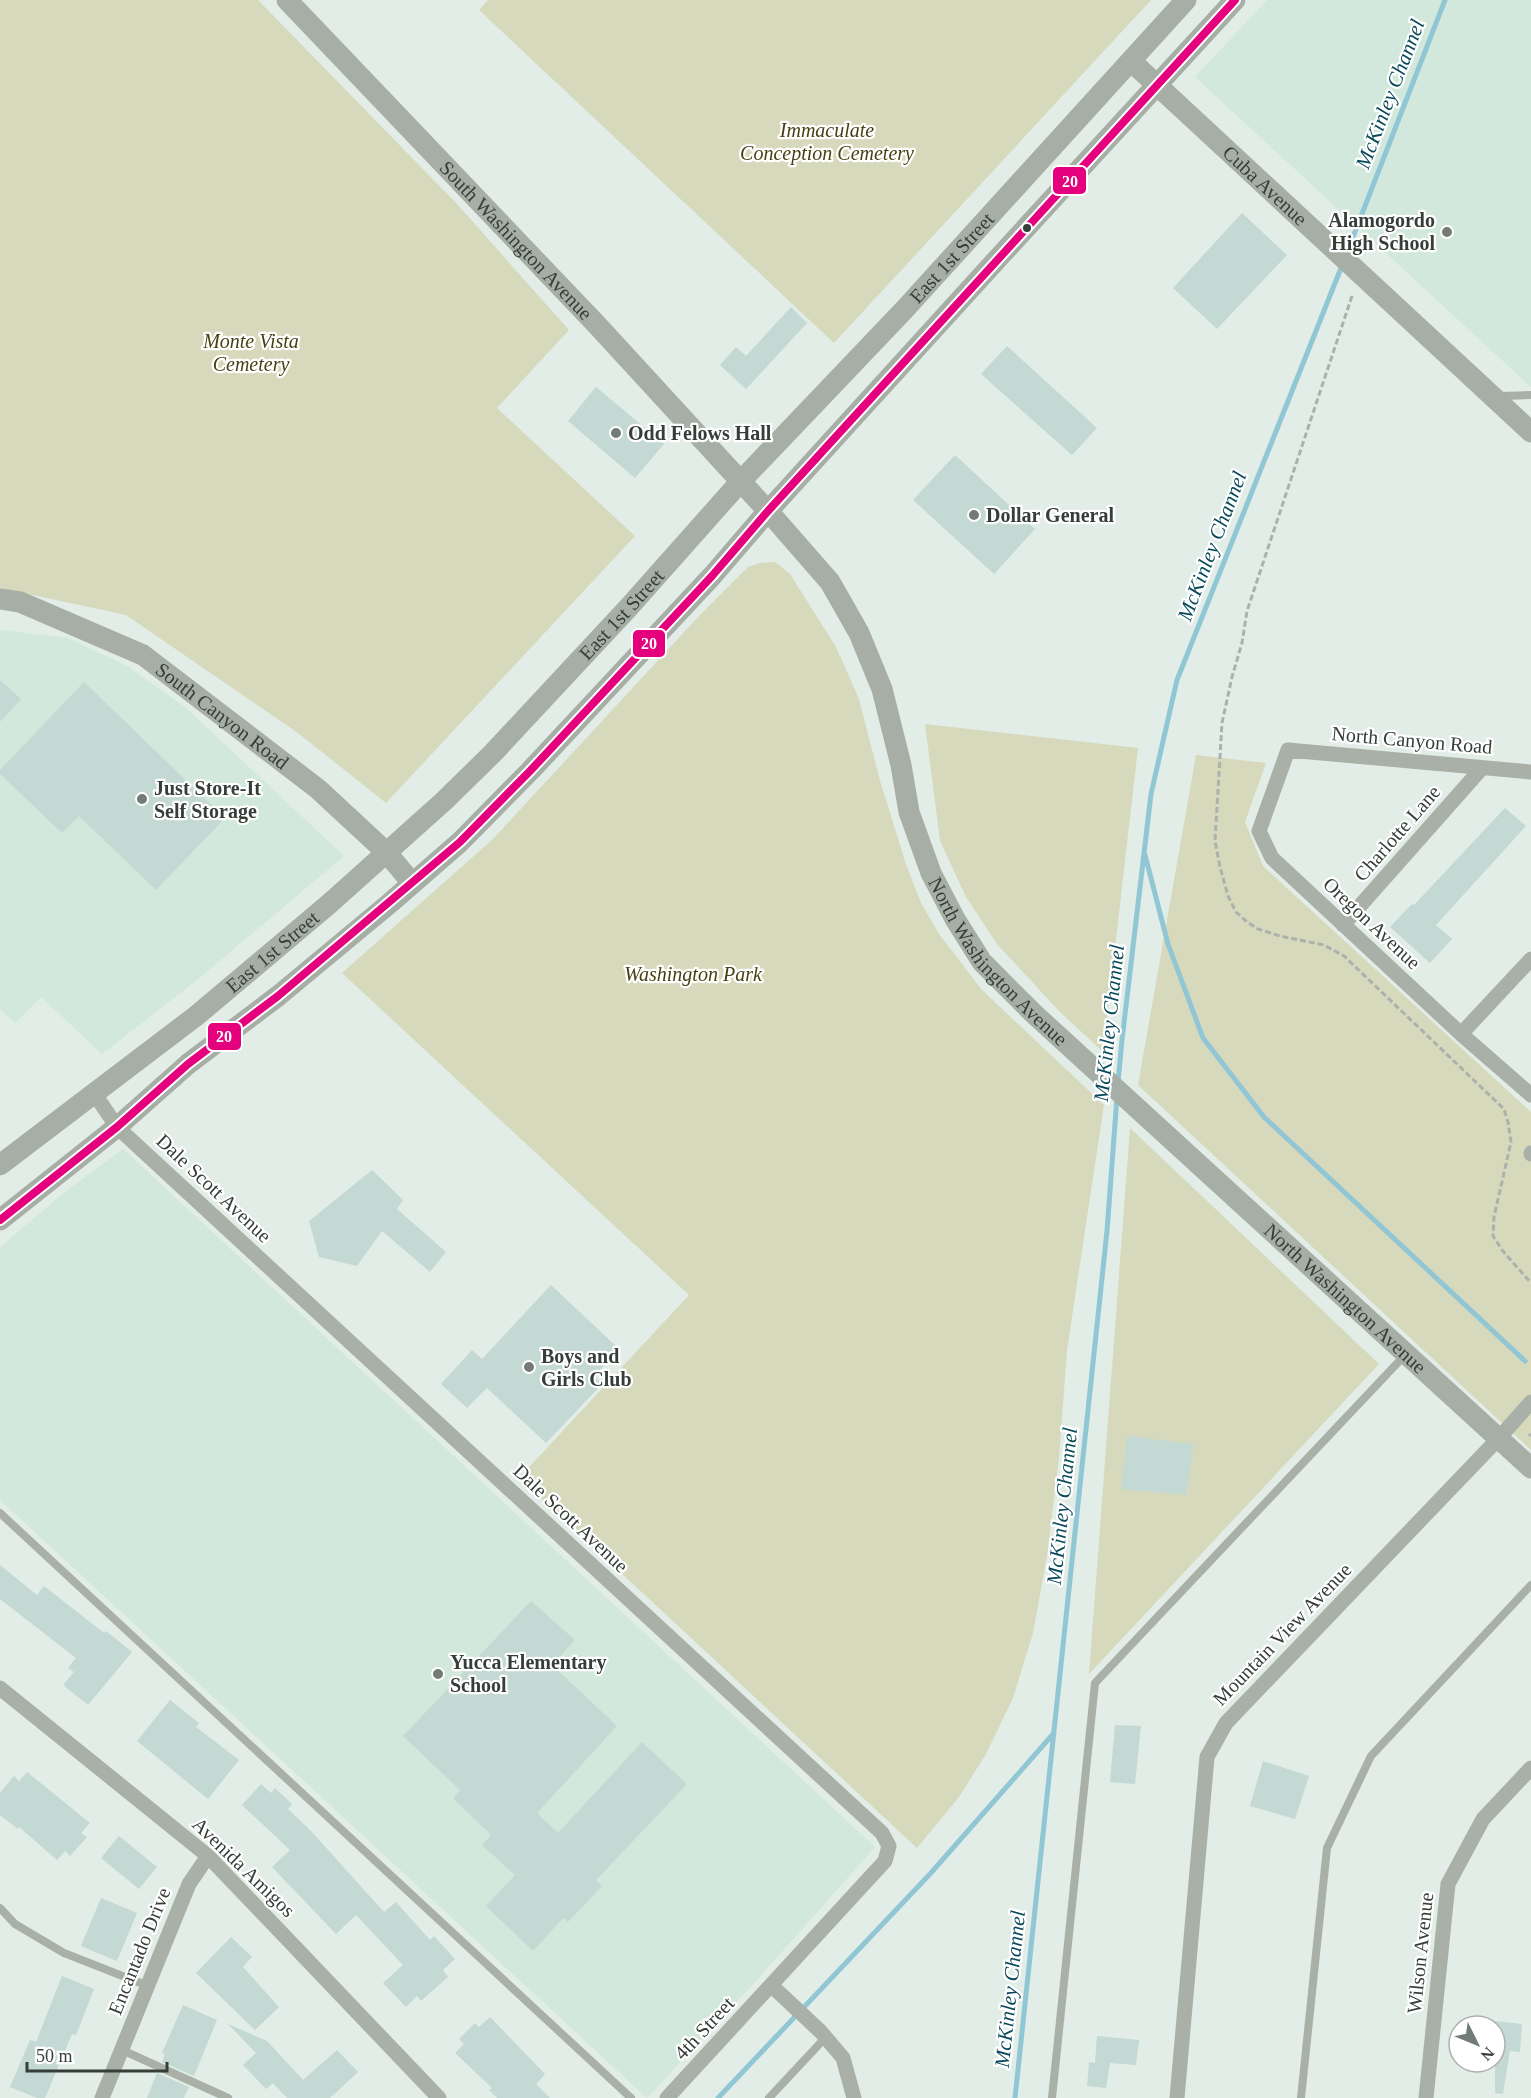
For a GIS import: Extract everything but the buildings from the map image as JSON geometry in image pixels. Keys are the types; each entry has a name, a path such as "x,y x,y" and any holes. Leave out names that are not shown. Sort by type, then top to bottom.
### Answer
{"main road":[{"name":"South Washington Avenue","path":"287,0 597,325 740,482"},
{"name":"East 1st Street","path":"0,1165 196,1016 387,854 493,753 629,607 740,482 904,310 1186,0"},
{"name":"East 1st Street","path":"0,1220 117,1127 188,1064 278,996 460,842 530,771 712,576 768,511 1235,0"},
{"name":"Cuba Avenue","path":"1131,61 1531,432"},
{"name":"North Washington Avenue","path":"740,482 830,582 860,633 882,689 901,765 909,812 931,873 955,919 982,962 1092,1068 1531,1468"},
{"name":"South Canyon Road","path":"0,599 20,602 143,656 318,789 387,854 412,883"}],"street":[{"name":"North Canyon Road","path":"1288,750 1531,772"},
{"name":"Oregon Avenue","path":"1288,750 1259,831 1272,858 1461,1034 1531,1095"},
{"name":"Charlotte Lane","path":"1343,925 1482,768"},
{"path":"1461,1034 1531,959"},
{"name":"Dale Scott Avenue","path":"94,1093 117,1127 882,1833 888,1846 885,1861 772,1986"},
{"name":"Mountain View Avenue","path":"1177,2098 1207,1757 1226,1723 1531,1401"},
{"name":"Avenida Amigos","path":"0,1688 208,1856 439,2098"},
{"name":"Wilson Avenue","path":"1425,2098 1448,1884 1484,1819 1531,1768"},
{"name":"Encantado Drive","path":"102,2098 189,1884 208,1856"},
{"path":"772,1986 823,2035 843,2058 854,2098"},
{"name":"4th Street","path":"667,2098 772,1986"}],"lane":[{"path":"1492,396 1531,395"},
{"path":"1052,2098 1095,1683 1406,1354"},
{"path":"0,1513 631,2098"},
{"path":"1301,2098 1327,1848 1371,1756 1531,1585"},
{"path":"0,1908 15,1924 64,1953 148,1986"},
{"path":"769,2098 823,2035"},
{"path":"122,2050 228,2098"}],"path":[{"path":"1352,296 1247,611 1242,643 1222,723 1215,841 1228,896 1236,912 1258,929 1324,945 1344,957 1504,1109 1511,1142 1494,1218 1493,1236 1502,1250 1531,1283"}],"shaded area":[{"name":"Alamogordo High School","path":"1267,0 1531,0 1531,387 1195,77"},
{"name":"Just Store-It Self Storage","path":"0,630 68,638 127,666 186,708 344,856 197,980 102,1054 41,997 15,1023 0,1009"},
{"name":"Yucca Elementary School","path":"123,1149 875,1847 757,1980 647,2098 0,1500 0,1247 66,1191"}],"green space":[{"name":"Monte Vista Cemetery","path":"0,0 258,0 457,204 569,330 497,408 635,536 386,803 298,733 126,615 0,588"},
{"name":"Immaculate Conception Cemetery","path":"488,0 1151,0 834,343 479,10"},
{"name":"Washington Park","path":"775,562 790,574 836,647 859,699 880,781 907,867 921,903 939,934 982,990 1104,1105 1067,1350 1059,1458 1047,1556 1033,1633 1013,1698 986,1754 959,1797 917,1848 519,1478 689,1295 342,973 493,839 700,615 748,567"},
{"path":"925,724 1138,748 1103,1052 1058,1010 997,944 966,897 940,841"},
{"path":"1196,755 1266,763 1245,822 1263,866 1531,1112 1531,1450 1138,1085"},
{"path":"1130,1128 1379,1364 1089,1674"}],"waterway":[{"name":"McKinley Channel","path":"1346,255 1445,0"},
{"name":"McKinley Channel","path":"1118,1082 1151,794 1177,680 1343,263"},
{"path":"1145,855 1168,944 1203,1038 1264,1117 1525,1361"},
{"name":"McKinley Channel","path":"1015,2098 1107,1231 1117,1097"},
{"path":"718,2098 930,1874 1054,1733"}],"transit line":[{"name":"20","path":"0,1220 117,1127 188,1064 278,996 460,842 530,771 712,576 768,511 1235,0"}],"place":[{"name":"Alamogordo High School","path":"1447,232"},
{"name":"Odd Felows Hall","path":"616,433"},
{"name":"Dollar General","path":"974,515"},
{"name":"Just Store-It Self Storage","path":"142,799"},
{"name":"Boys and Girls Club","path":"529,1367"},
{"name":"Yucca Elementary School","path":"438,1674"}]}
